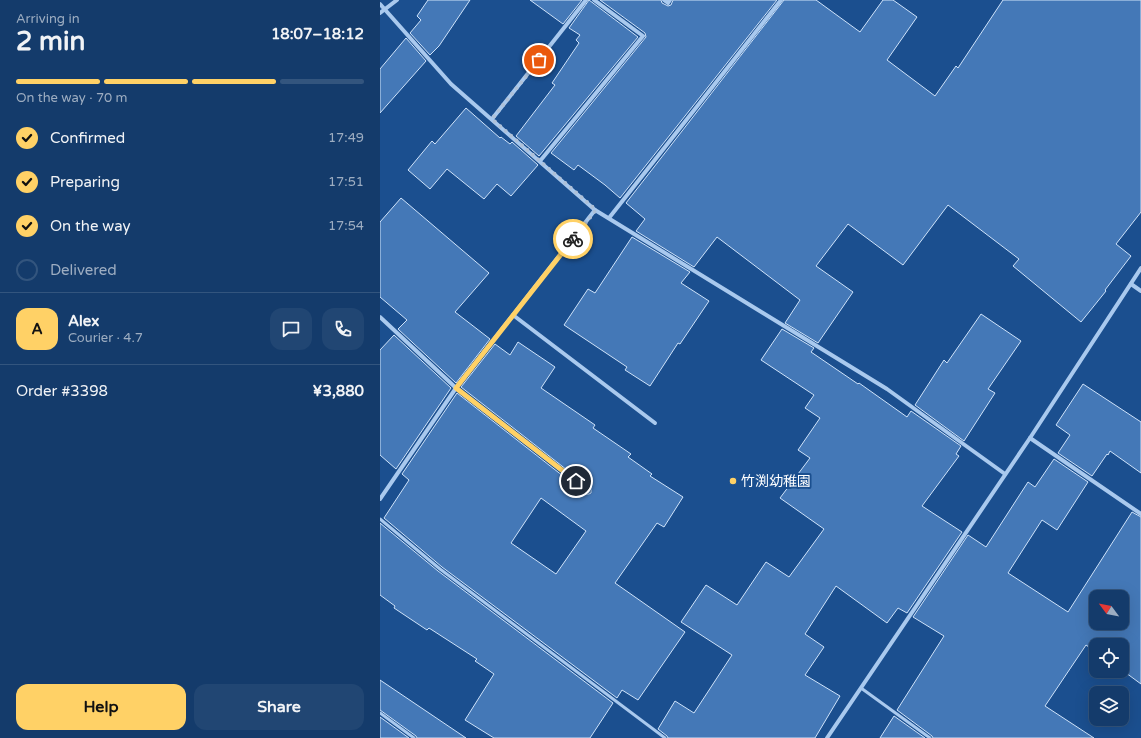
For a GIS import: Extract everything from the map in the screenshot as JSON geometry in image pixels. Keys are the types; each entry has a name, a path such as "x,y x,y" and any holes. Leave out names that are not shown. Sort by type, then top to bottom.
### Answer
{"street":[{"path":"380,13 397,0"},
{"path":"492,119 586,0"},
{"path":"540,161 643,36 594,0"},
{"path":"664,0 668,3 670,0"},
{"path":"608,218 781,0"},
{"path":"380,4 452,84 596,210 887,388 1005,474"},
{"path":"380,499 456,388 596,210"},
{"path":"827,738 1030,438 1141,268"},
{"path":"1131,284 1141,291"},
{"path":"513,315 654,423"},
{"path":"380,317 456,388 588,491"},
{"path":"1030,438 1141,514"}],"lane":[{"path":"380,519 440,569 666,738"},
{"path":"861,688 930,738"},
{"path":"380,713 414,738"}],"building":[{"path":"428,0 470,0 439,46 430,55 410,33 421,20 417,16"},
{"path":"530,0 582,0 563,24"},
{"path":"589,0 638,37 539,156 516,136 555,85 552,83 579,43 576,40 580,35 569,28"},
{"path":"600,0 661,0 662,3 668,6 671,5 673,0 777,0 620,198 578,165 574,170 551,153 646,37 645,33"},
{"path":"784,0 816,0 860,32 883,0 893,0 917,17 887,60 935,96 956,66 958,68 1003,0 1141,0 1141,212 1116,244 1131,256 1105,290 1106,291 1081,322 1013,266 1019,259 948,205 903,265 848,224 816,266 853,292 818,343 785,323 800,300 717,237 694,267 636,231 645,219 626,203"},
{"path":"406,38 426,61 380,113 380,69"},
{"path":"466,108 500,138 501,137 510,144 512,142 538,165 511,196 497,184 484,199 447,169 430,189 408,170 432,141 435,144"},
{"path":"401,198 489,273 455,312 490,339 456,383 398,329 407,320 380,297 380,222"},
{"path":"632,237 690,272 681,283 709,301 680,344 678,343 650,386 625,370 627,367 564,325 588,289 595,293"},
{"path":"981,314 1021,341 988,389 995,393 964,441 915,405 944,360 947,363"},
{"path":"782,329 814,348 811,352 858,384 859,383 907,417 911,411 961,446 956,454 959,456 922,506 962,532 907,613 898,608 887,623 836,586 805,634 824,647 805,675 840,696 815,738 668,738 658,729 675,701 694,713 732,655 681,622 706,585 737,605 766,562 789,577 824,529 780,498 810,458 798,450 820,418 805,408 814,395 761,360"},
{"path":"394,335 451,388 396,469 380,455 380,350"},
{"path":"518,342 555,367 541,388 595,425 593,428 631,454 628,457 652,474 650,476 683,497 664,527 657,523 615,583 685,632 638,700 622,690 617,698 442,567 384,518 409,480 402,474 457,393 586,494 591,493 590,488 461,387 495,344 510,355","holes":["541,498 586,531 556,574 511,543"]},
{"path":"1083,384 1141,422 1141,473 1110,451 1092,476 1058,453 1070,435 1056,425"},
{"path":"1054,459 1088,482 1057,530 1042,520 1008,573 1068,612 1132,512 1141,517 1141,684 1129,675 1129,638 1089,638 1089,647 1086,645 1045,706 1094,738 933,738 897,710 944,636 913,617 968,535 986,547 1028,482 1035,487"},
{"path":"380,523 438,571 613,703 590,738 494,738 465,720 494,674 475,661 477,659 429,628 427,630 394,608 395,606 380,595"},
{"path":"380,680 466,738 417,738 380,710"},
{"path":"894,716 925,738 880,738"},
{"path":"380,717 409,738 380,738"}],"way so far":[{"path":"539,60 492,119 596,210 573,239"}],"place":[{"name":"竹渕幼稚園","path":"733,481"}],"route":[{"path":"573,239 456,388 576,481"}]}
